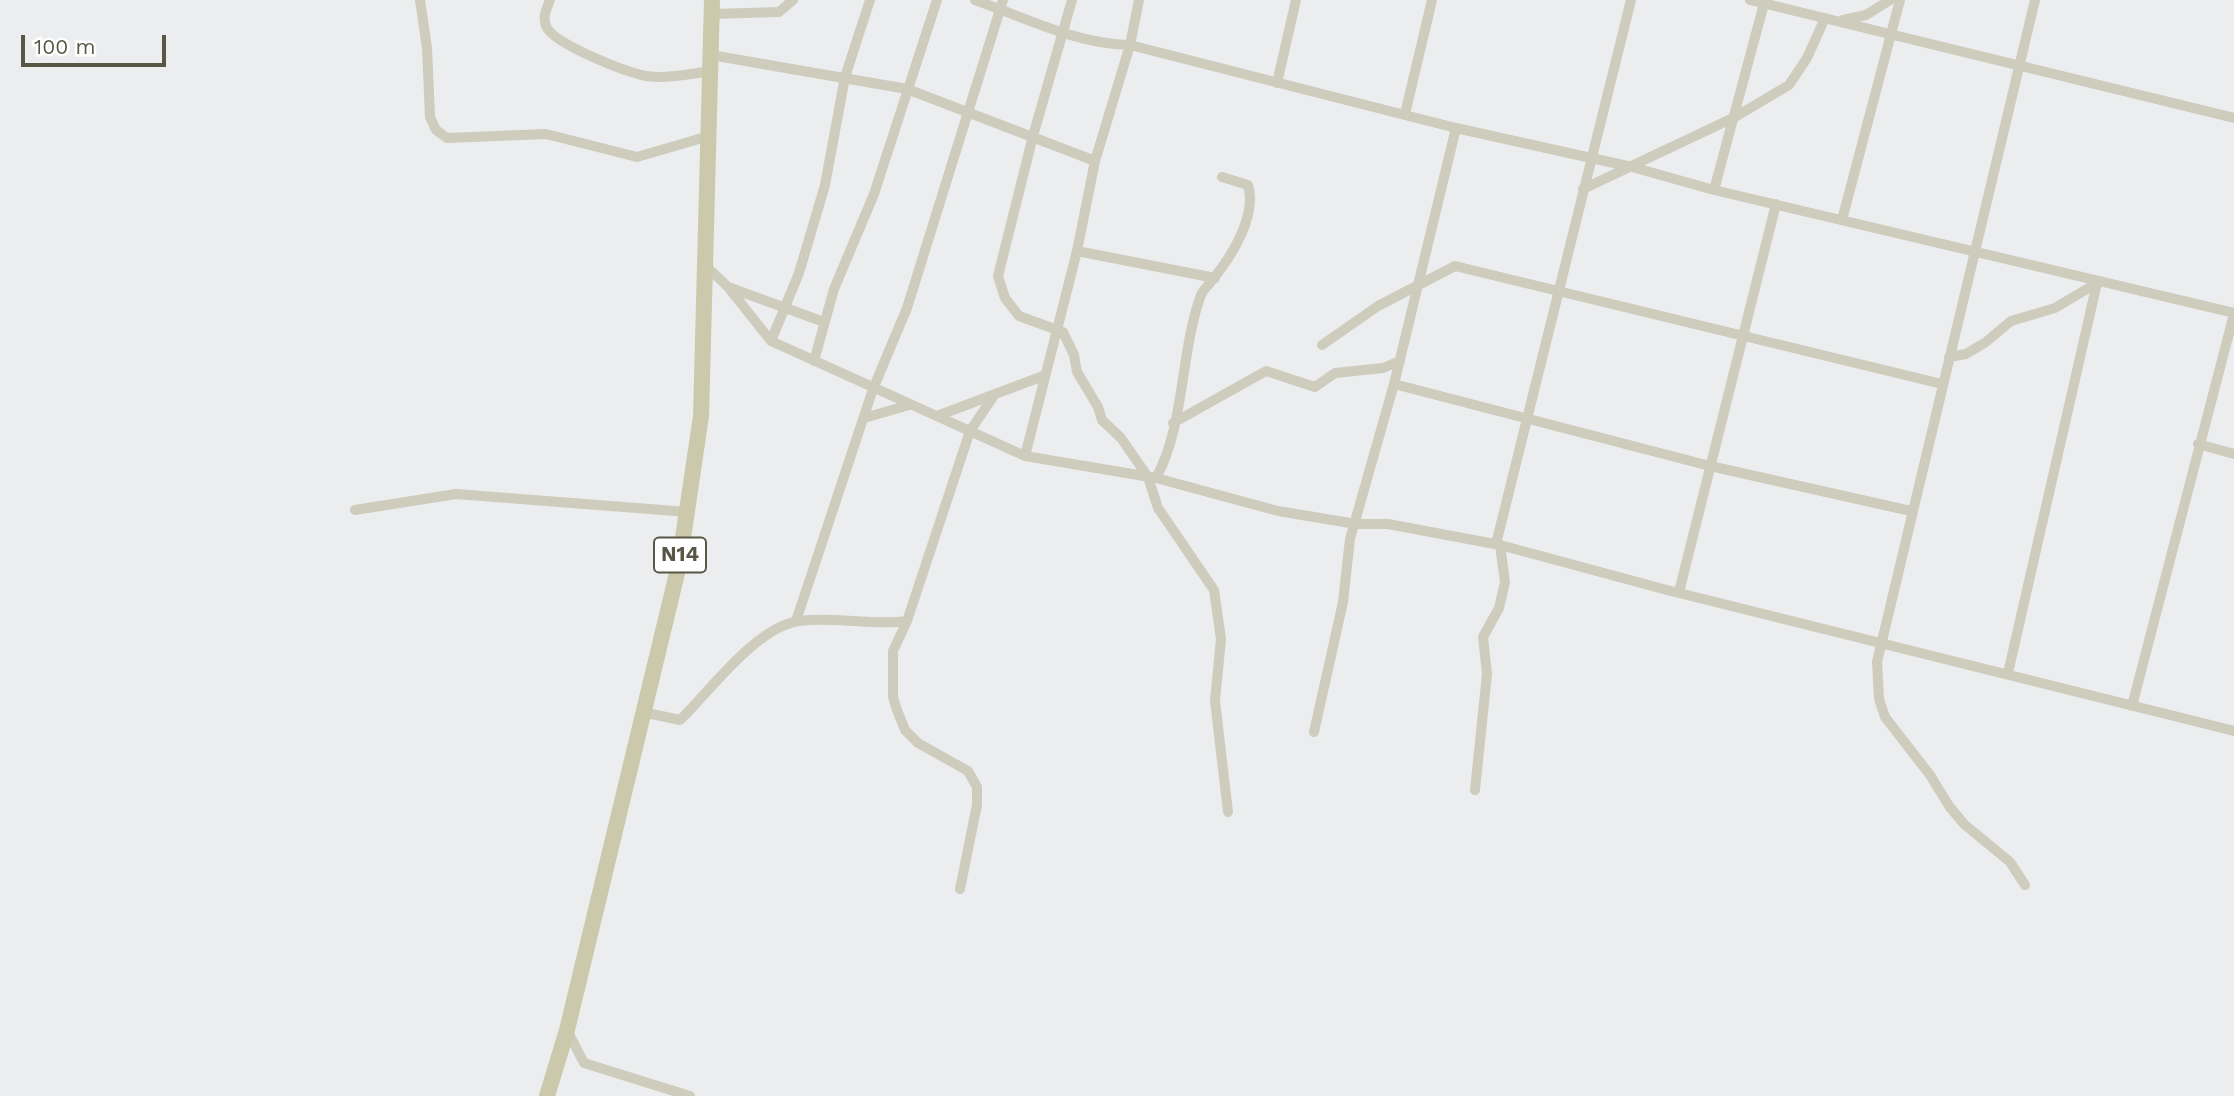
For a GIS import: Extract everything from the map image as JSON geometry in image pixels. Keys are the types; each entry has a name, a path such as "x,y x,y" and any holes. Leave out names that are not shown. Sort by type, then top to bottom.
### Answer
{"main road":[{"name":"N14","path":"547,1096 567,1030 679,565 688,512 701,416 712,7"}],"street":[{"path":"420,0 427,48 430,117 436,130 447,138 546,134 637,157 709,136"},
{"path":"550,0 544,18 547,29 557,37 611,65 646,76 671,76 711,63 845,77 907,89 1095,161"},
{"path":"712,7 779,12 793,0"},
{"path":"771,341 785,309 825,185 845,77 870,0"},
{"path":"814,360 824,322 874,194 937,0"},
{"path":"975,0 1001,4 1062,33 1107,45 1130,45 1456,128 1632,167 1714,190 2234,314 2198,444 2132,706"},
{"path":"1072,0 1033,136 998,276 1005,298 1019,316 1056,327 1063,332 1074,355 1077,372 1098,407 1102,420 1121,438 1152,477 1158,508 1214,590 1221,639 1214,701 1228,812"},
{"path":"1025,456 1043,376 1077,251 1095,161 1130,45 1139,0"},
{"path":"1277,83 1296,0"},
{"path":"1405,114 1432,0"},
{"path":"1475,790 1487,674 1483,637 1499,608 1505,582 1498,545 1526,418 1631,0"},
{"path":"1750,0 2234,118"},
{"path":"1829,19 1866,15 1890,0"},
{"path":"1842,220 1900,0"},
{"path":"2025,885 2010,862 1964,824 1949,806 1930,775 1885,717 1877,680 1879,642 2035,0"},
{"path":"1714,190 1764,2"},
{"path":"796,621 873,389 907,308 1001,4"},
{"path":"1583,189 1735,117 1789,85 1829,19"},
{"path":"1314,732 1343,602 1350,539 1400,361 1456,128"},
{"path":"1152,477 1163,467 1191,323 1203,290 1215,278 1249,216 1252,197 1248,185 1222,177"},
{"path":"1679,592 1741,334 1776,204"},
{"path":"1077,251 1215,278"},
{"path":"705,265 728,287 771,341 1025,456 1152,477 1258,506 1356,524 1388,524 1498,545 2234,730"},
{"path":"1322,345 1378,306 1455,266 1942,384"},
{"path":"1949,357 1966,354 1986,342 2011,321 2055,308 2097,282"},
{"path":"2008,673 2097,282"},
{"path":"728,287 824,322"},
{"path":"1173,423 1266,371 1315,387 1335,373 1383,368 1400,361"},
{"path":"937,416 1043,376"},
{"path":"1394,384 1710,466 1911,511"},
{"path":"960,890 977,787 968,771 918,743 905,730 893,697 892,652 907,621 970,431 993,397"},
{"path":"864,418 910,404"},
{"path":"2198,444 2234,454"},
{"path":"355,510 456,494 688,512"},
{"path":"642,712 680,720 745,650 796,621 883,624 907,621"},
{"path":"567,1030 584,1063 690,1096"}]}
